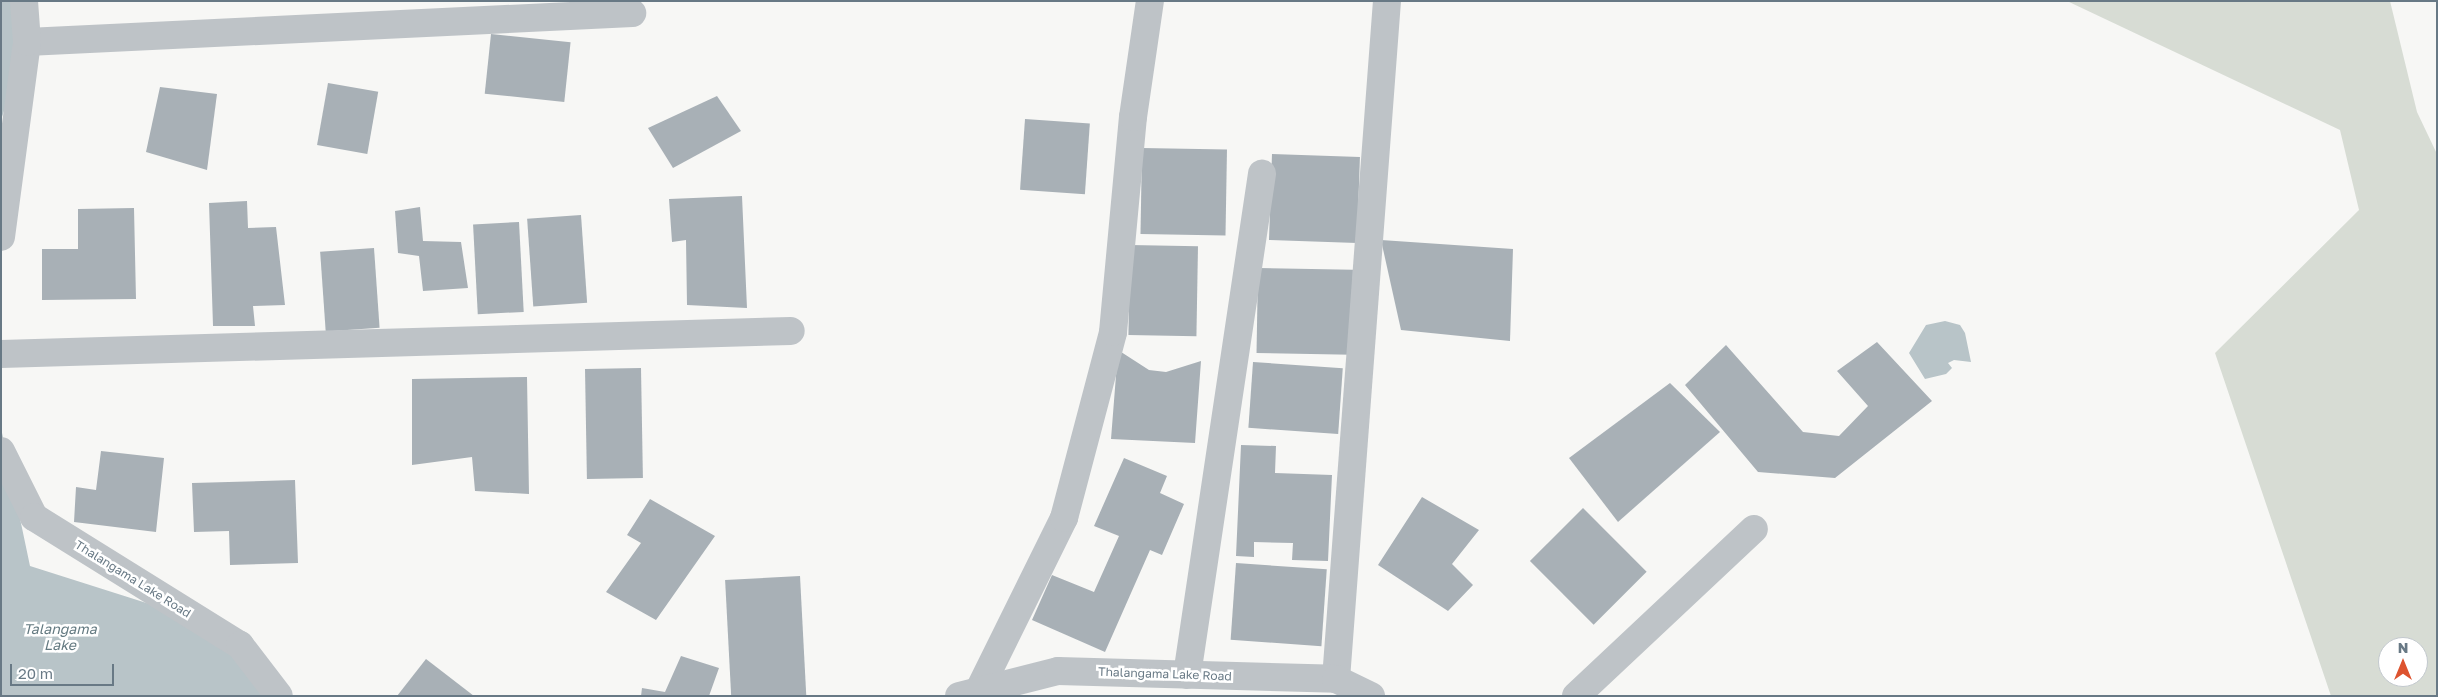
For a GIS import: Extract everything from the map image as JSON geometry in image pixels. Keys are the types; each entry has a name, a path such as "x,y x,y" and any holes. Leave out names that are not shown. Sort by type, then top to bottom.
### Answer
{"street":[{"path":"1,237 27,42 24,1"},
{"path":"970,692 1064,518 1113,332 1132,117 1150,1"},
{"path":"1336,679 1387,1"},
{"path":"27,42 632,13"},
{"path":"1187,675 1262,174"},
{"path":"1,354 790,331"},
{"name":"Thalangama Lake Road","path":"1,450 34,517 240,646 279,696"},
{"path":"1576,696 1754,529"},
{"name":"Thalangama Lake Road","path":"970,692 1058,671 1336,679 1371,696"}],"shaded area":[{"path":"2067,1 2390,1 2417,112 2437,154 2437,696 2331,696 2215,353 2359,210 2340,130"}],"water":[{"path":"1,1 13,1 27,42 1,120"},
{"path":"1945,321 1960,325 1965,333 1971,362 1954,360 1948,363 1952,368 1946,374 1925,379 1909,353 1926,325"},
{"name":"Talangama Lake","path":"1,428 30,566 200,620 279,696 1,696"}],"building":[{"path":"491,34 571,42 564,102 485,94"},
{"path":"328,83 378,92 367,154 317,145"},
{"path":"160,87 217,94 207,170 146,152"},
{"path":"717,96 741,131 673,168 648,128"},
{"path":"1025,119 1090,124 1085,194 1020,190"},
{"path":"1142,148 1227,149 1225,235 1140,234"},
{"path":"1272,154 1360,157 1357,243 1269,240"},
{"path":"742,196 747,308 687,305 686,240 672,242 669,199"},
{"path":"247,201 248,228 276,227 285,305 253,306 255,326 213,326 209,203"},
{"path":"420,207 423,241 461,242 468,288 423,291 419,256 398,253 395,211"},
{"path":"134,208 136,299 42,300 42,249 78,249 78,209"},
{"path":"581,215 587,303 533,307 527,219"},
{"path":"519,222 524,312 478,314 473,224"},
{"path":"1381,240 1513,249 1510,341 1401,330"},
{"path":"1130,245 1198,246 1196,336 1128,335"},
{"path":"374,248 380,328 326,332 320,252"},
{"path":"1258,268 1353,270 1352,355 1257,353"},
{"path":"1877,342 1932,401 1835,478 1758,472 1685,385 1726,345 1803,432 1839,436 1868,406 1837,371"},
{"path":"1118,350 1149,370 1166,372 1201,361 1195,443 1111,439"},
{"path":"1253,362 1343,368 1338,434 1248,428"},
{"path":"641,368 643,478 587,479 585,369"},
{"path":"527,377 529,494 475,491 472,457 412,465 412,379"},
{"path":"1670,383 1720,432 1618,522 1569,458"},
{"path":"1241,445 1276,446 1275,473 1332,475 1328,561 1292,560 1293,543 1254,542 1254,557 1236,556"},
{"path":"101,451 164,458 156,532 74,522 76,487 96,490"},
{"path":"1124,458 1167,476 1160,493 1184,504 1162,555 1150,550 1105,652 1032,620 1052,575 1094,592 1119,536 1094,526"},
{"path":"295,480 298,563 230,565 229,531 194,532 192,483"},
{"path":"1422,497 1479,530 1452,564 1473,585 1448,611 1378,565"},
{"path":"650,499 715,536 656,620 606,592 641,543 627,535"},
{"path":"1583,508 1647,572 1594,625 1530,561"},
{"path":"1236,563 1327,569 1321,646 1231,640"},
{"path":"800,576 806,696 731,696 725,580"},
{"path":"681,656 719,668 709,696 641,696 642,688 665,692"},
{"path":"426,659 474,696 397,696"}]}
